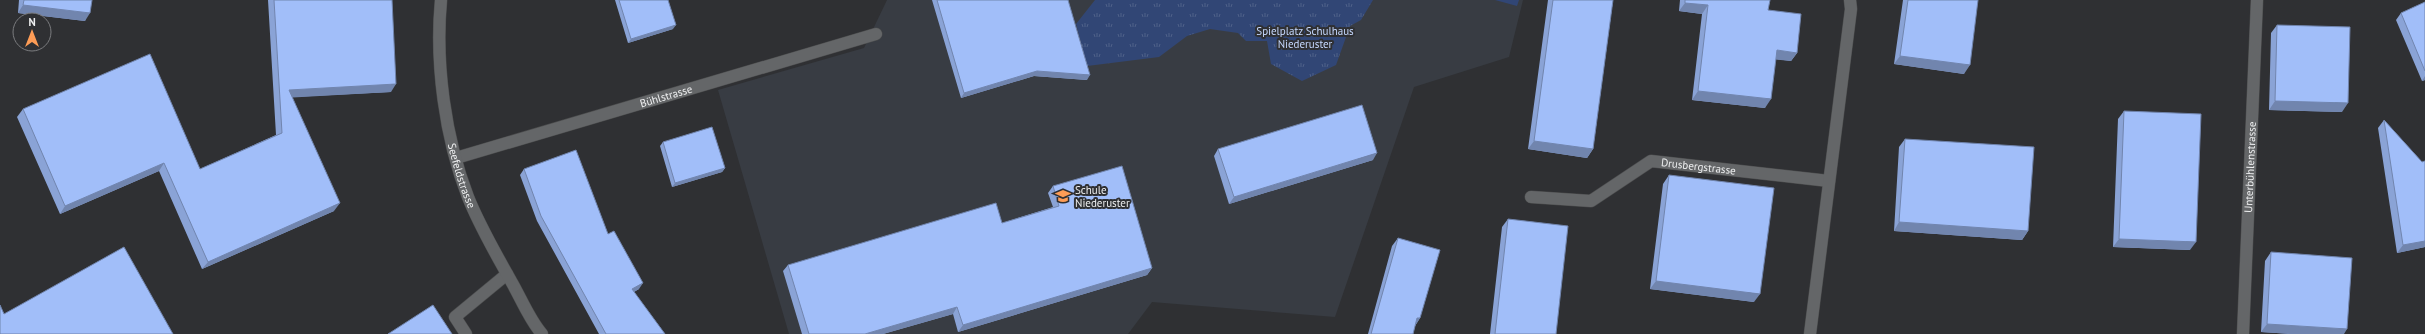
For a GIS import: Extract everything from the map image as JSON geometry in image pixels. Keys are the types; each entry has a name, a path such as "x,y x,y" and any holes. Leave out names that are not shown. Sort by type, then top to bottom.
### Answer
{"street":[{"name":"Seefeldstrasse","path":"440,0 439,59 444,97 456,158 468,197 493,251 542,334"},
{"path":"1810,334 1851,9 1850,0"},
{"name":"Unterbühlenstrasse","path":"2243,334 2257,0"},
{"name":"Bühlstrasse","path":"456,158 876,34"},
{"name":"Drusbergstrasse","path":"1531,197 1591,201 1651,161 1829,180"},
{"path":"466,334 455,317 507,274"}],"shaded area":[{"name":"Schule Niederuster","path":"887,0 1523,0 1509,57 1414,87 1335,317 1152,302 1128,334 789,334 718,90 864,48"}],"green space":[{"name":"Spielplatz Schulhaus Niederuster","path":"1095,0 1373,0 1361,20 1350,26 1336,65 1302,81 1271,64 1267,41 1246,41 1238,33 1210,29 1187,36 1159,57 1087,66 1076,24"},
{"path":"1495,0 1519,0 1517,6"}],"building":[{"path":"24,0 92,0 90,13 23,5"},
{"path":"274,0 392,0 396,84 289,90 340,203 208,262 164,163 65,206 23,109 150,54 200,169 282,133"},
{"path":"619,0 668,0 676,25 631,39"},
{"path":"937,0 1068,0 1090,75 1037,71 964,93"},
{"path":"1553,0 1613,0 1593,149 1534,141"},
{"path":"1685,0 1770,0 1768,10 1801,14 1797,53 1777,50 1771,99 1698,91 1708,5 1685,3"},
{"path":"1908,0 1978,0 1970,65 1900,56"},
{"path":"2425,2 2425,71 2401,13"},
{"path":"2277,25 2350,27 2348,103 2275,101"},
{"path":"1362,105 1377,153 1234,197 1218,149"},
{"path":"2124,111 2201,114 2196,242 2119,239"},
{"path":"2384,120 2422,162 2425,161 2425,241 2403,245"},
{"path":"712,127 725,168 675,183 663,142"},
{"path":"1905,139 2034,147 2028,231 1899,222"},
{"path":"576,150 608,234 614,231 643,283 632,289 665,334 606,334 541,216 524,169"},
{"path":"1122,166 1152,268 963,325 957,307 865,334 809,334 788,265 996,203 1002,223 1059,206 1053,186"},
{"path":"1669,175 1774,188 1760,294 1656,281"},
{"path":"1508,219 1568,226 1556,334 1495,334"},
{"path":"1398,238 1440,250 1420,318 1417,318 1413,334 1371,334"},
{"path":"124,247 173,334 0,334 0,305 4,314"},
{"path":"2271,252 2352,258 2347,329 2267,324"},
{"path":"433,305 452,334 388,334"}],"place":[{"name":"Schule Niederuster","path":"1063,196"}]}
